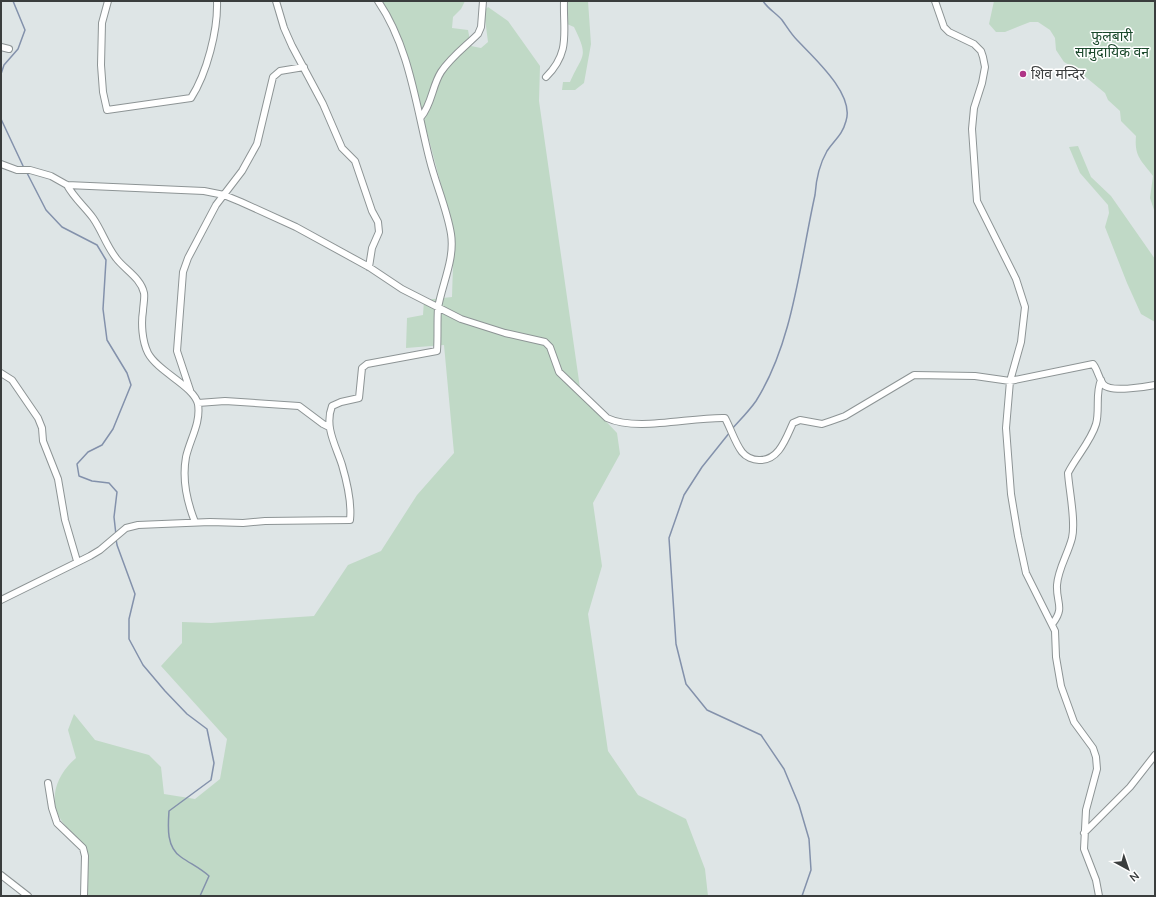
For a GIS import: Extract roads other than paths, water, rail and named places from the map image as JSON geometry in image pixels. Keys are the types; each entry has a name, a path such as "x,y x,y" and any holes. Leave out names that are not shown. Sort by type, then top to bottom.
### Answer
{"street":[{"path":"108,1 102,23 101,65 103,92 107,110 191,98 204,72 211,53 214,28 217,21 217,1"},
{"path":"276,1 284,28 323,104 342,148 355,161 372,211 380,227 372,248 369,267"},
{"path":"1,600 100,550 126,528 138,525 195,522 350,520 350,504 347,486 329,426 332,406 341,402 359,398 362,368 367,364 437,351 438,308 451,255 451,234 430,161 421,117 396,36 378,1"},
{"path":"421,117 428,105 431,94 441,72 478,34 481,26 483,1"},
{"path":"546,77 558,63 565,46 564,1"},
{"path":"935,1 944,27 955,35 974,44 981,51 983,56 985,67 982,83 974,108 972,129 977,200 1011,269 1025,307 1021,342 1010,381 1006,428 1012,494 1018,536 1026,573 1053,624 1055,631 1056,656 1061,686 1074,722 1093,748 1096,757 1097,769 1086,810 1084,849 1096,880 1099,896"},
{"path":"1,47 9,49"},
{"path":"195,522 186,489 185,471 186,457 197,427 198,403 190,390 177,351 183,272 200,234 216,205 242,171 257,144 273,77 280,71 304,68"},
{"path":"1,164 17,170 30,170 51,176 67,185 204,191 224,195 296,227 369,267 402,289 438,308 481,326 545,342 550,347 559,372 607,418 616,422 645,423 705,417 725,418 746,456 755,460 768,459 780,449 793,424 800,420 822,424 845,416 914,375 975,376 1010,381 1093,364 1106,387 1130,389 1155,385"},
{"path":"67,185 74,197 93,218 110,250 132,273 144,293 142,314 143,340 147,352 165,372 190,390"},
{"path":"1,373 12,380 38,418 42,428 43,441 58,479 65,520 77,561"},
{"path":"1053,624 1061,609 1057,586 1072,536 1072,498 1068,473 1093,432 1097,421 1098,388 1101,380"},
{"path":"198,403 225,401 299,406 323,424 329,426"},
{"path":"1084,834 1100,815 1130,787 1155,755"},
{"path":"48,783 52,808 57,823 83,848 85,856 84,896"},
{"path":"1,875 28,896"}],"waterway":[{"path":"1,74 4,65 18,49 25,30 13,1"},
{"path":"732,429 756,401 769,378 779,354 794,301 818,173 827,151 838,138 842,130 846,121 847,110 839,88 831,77 795,38 782,20 763,1"},
{"path":"1,119 24,168"},
{"path":"26,171 46,210 62,227 97,245 106,260 103,309 107,340 127,373 131,385 113,429 102,445 88,452 77,464 79,476 92,481 109,483 117,492 114,517 116,535"},
{"path":"730,432 702,467 684,495 669,538 676,644 686,684 707,710 761,735 784,769 799,805 809,839 811,870 802,896"},
{"path":"116,539 135,594 129,619 129,639 143,665 165,691 187,714 207,729 214,763 211,780 169,811 168,823 170,842 176,853 209,876 200,896"}],"place":[{"name":"शिव मन्दिर","path":"1023,74"}],"park label":[{"name":"फुलबारी सामुदायिक वन","path":"1112,44"}]}
